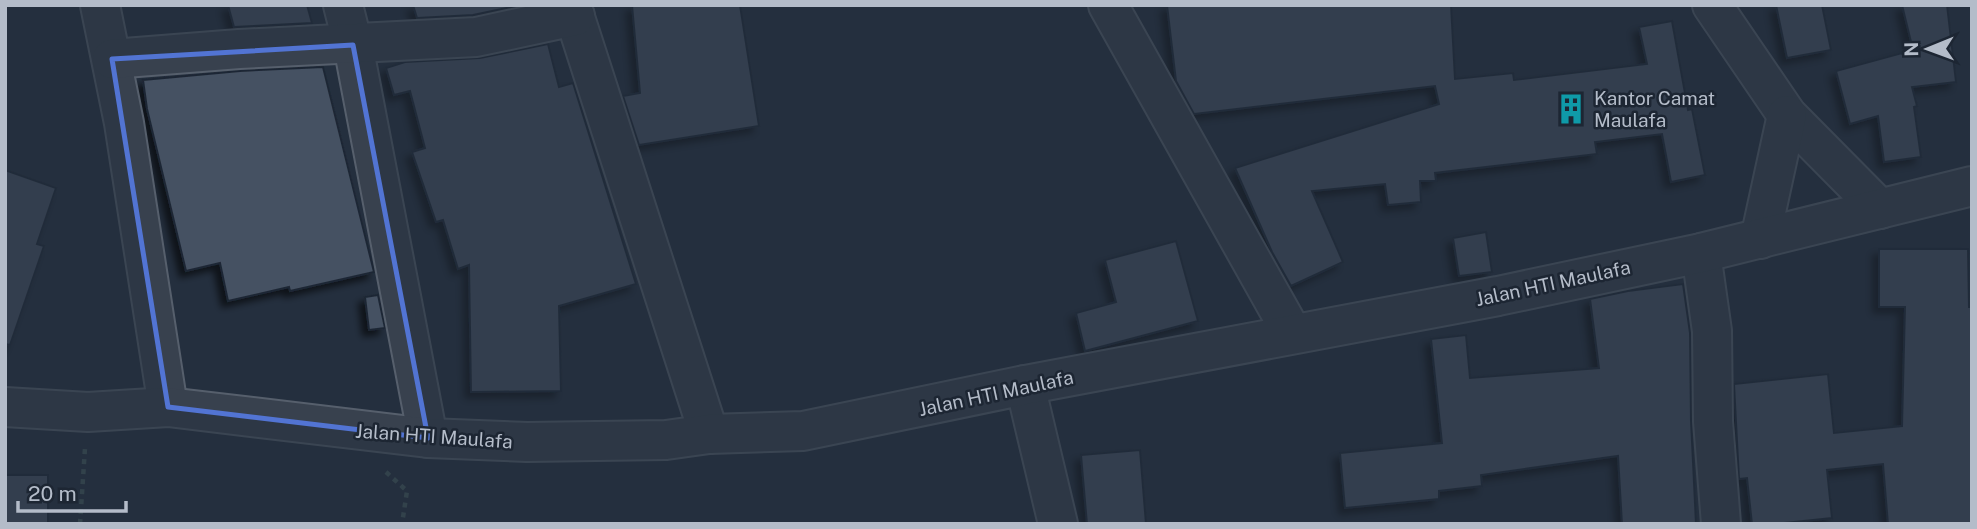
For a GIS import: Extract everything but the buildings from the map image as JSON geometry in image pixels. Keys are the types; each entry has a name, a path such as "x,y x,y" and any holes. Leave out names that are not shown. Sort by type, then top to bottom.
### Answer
{"street":[{"path":"100,5 124,123 168,407"},
{"path":"343,5 354,45 428,438"},
{"path":"1108,5 1292,333"},
{"path":"1712,5 1787,115 1881,209"},
{"path":"112,60 477,37 573,11 709,434"},
{"path":"1760,239 1787,115"},
{"name":"Jalan HTI Maulafa","path":"5,407 88,412 168,407 428,438 555,442 666,440 709,434 803,432 1025,385 1498,296 1701,253 1972,186"},
{"path":"1701,253 1712,331 1713,421 1721,524"},
{"path":"1025,385 1058,524"}],"path":[{"path":"80,524 88,412"},
{"path":"402,524 407,491"}],"highlighted area":[{"path":"353,45 428,438 168,407 112,59"}],"place":[{"name":"Kantor Camat Maulafa","path":"1571,109"}]}
